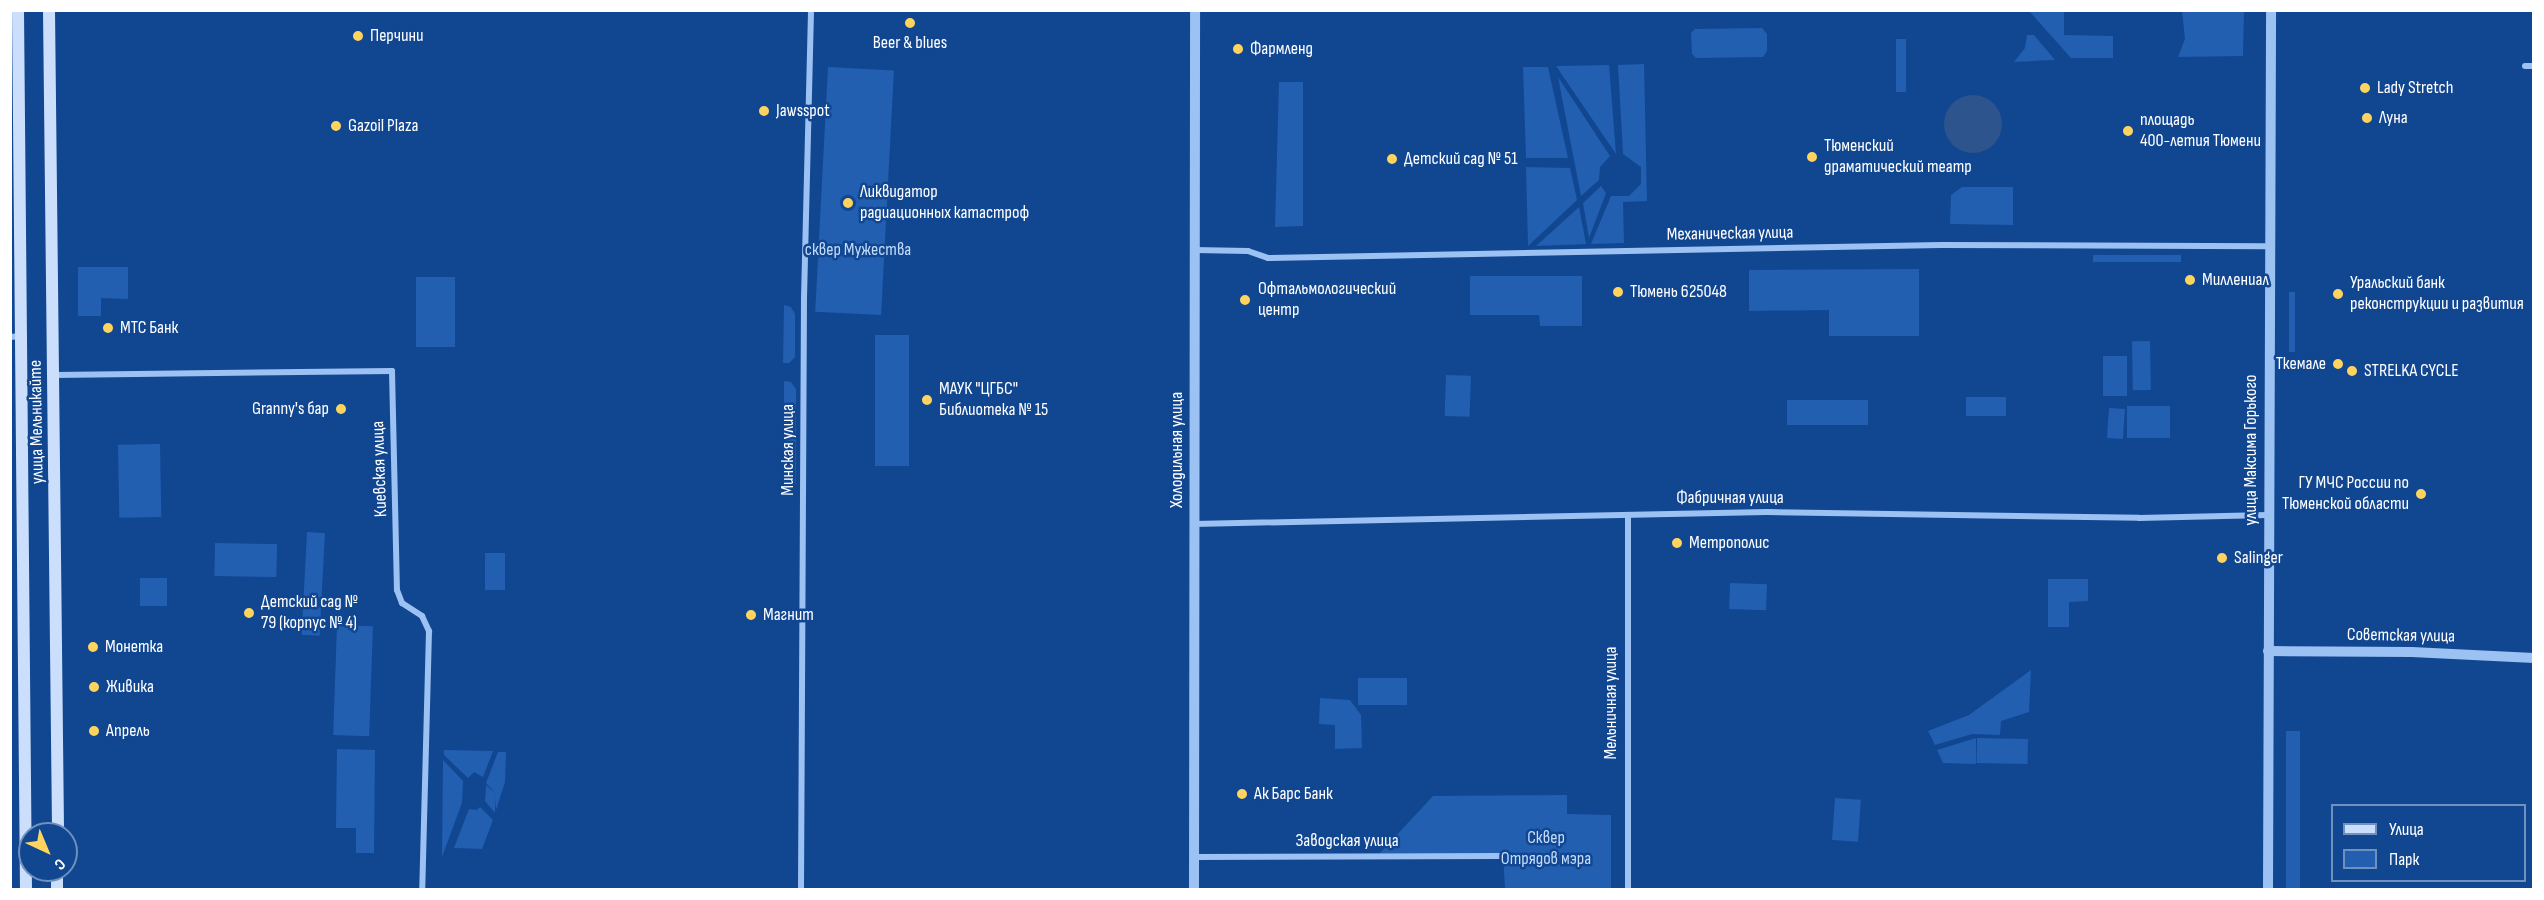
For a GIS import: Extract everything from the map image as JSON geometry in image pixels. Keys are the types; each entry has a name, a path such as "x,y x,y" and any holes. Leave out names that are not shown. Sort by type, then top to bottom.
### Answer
{"main road":[{"name":"улица Мельникайте","path":"18,10 16,336 26,890"},
{"name":"улица Мельникайте","path":"49,10 55,375 58,822"}],"street":[{"name":"Минская улица","path":"801,890 804,298 811,10"},
{"name":"Холодильная улица","path":"1194,890 1195,10"},
{"name":"улица Максима Горького","path":"2268,890 2267,246 2271,10"},
{"path":"2525,66 2534,66"},
{"name":"Механическая улица","path":"1194,250 1248,251 1268,258 1941,245 2267,246"},
{"name":"Киевская улица","path":"55,375 392,371 398,590 402,603 422,616 429,631 422,890"},
{"name":"Фабричная улица","path":"1194,524 1767,512 2139,518 2267,515"},
{"name":"Мельничная улица","path":"1628,516 1628,890"},
{"name":"Советская улица","path":"2268,651 2534,658"},
{"name":"Заводская улица","path":"1194,857 1500,856"}],"green space":[{"path":"2029,11 2064,11 2064,35 2113,36 2113,58 2071,58"},
{"path":"2182,11 2244,11 2243,56 2178,57 2185,39"},
{"path":"1762,28 1767,34 1767,51 1763,57 1696,58 1692,54 1691,33 1695,29"},
{"path":"2027,35 2034,35 2055,60 2014,62 2025,48"},
{"path":"1896,39 1906,39 1906,92 1896,92"},
{"path":"1644,64 1647,201 1623,202 1624,243 1591,244 1611,196 1629,196 1641,184 1641,167 1623,154 1618,65"},
{"path":"1609,65 1616,154 1556,66"},
{"name":"сквер Мужества","path":"828,67 894,70 881,315 815,312"},
{"path":"1523,67 1548,67 1568,158 1526,158"},
{"path":"1558,77 1610,156 1600,167 1599,180 1581,196"},
{"path":"1279,82 1303,82 1303,226 1275,227"},
{"path":"1526,167 1570,168 1577,200 1528,246"},
{"path":"1601,186 1606,193 1589,238 1583,203"},
{"path":"1962,187 2013,187 2013,225 1950,224 1951,195"},
{"path":"1579,207 1586,244 1536,246"},
{"path":"2093,255 2181,255 2181,262 2093,262"},
{"path":"78,267 128,267 128,299 101,298 101,316 78,316"},
{"path":"1919,269 1919,336 1829,336 1829,310 1749,311 1749,270"},
{"path":"1470,276 1582,276 1582,326 1540,326 1539,315 1470,315"},
{"path":"416,277 455,277 455,347 416,347"},
{"path":"2289,292 2295,292 2295,352 2289,352"},
{"path":"784,305 791,307 795,314 795,357 789,363 783,363"},
{"path":"875,335 909,335 909,466 875,466"},
{"path":"2132,341 2150,341 2151,390 2133,390"},
{"path":"2103,356 2127,356 2127,396 2103,396"},
{"path":"1446,375 1471,376 1470,417 1445,416"},
{"path":"784,381 791,382 796,389 796,484 790,490 784,490"},
{"path":"1966,397 2006,397 2006,416 1966,416"},
{"path":"1787,400 1868,400 1868,425 1787,425"},
{"path":"2127,406 2170,406 2170,438 2127,438"},
{"path":"2109,408 2125,409 2123,439 2107,438"},
{"path":"160,444 161,517 119,518 118,445"},
{"path":"307,532 325,533 320,636 302,635"},
{"path":"215,543 277,544 276,577 214,576"},
{"path":"485,553 505,553 505,590 485,590"},
{"path":"140,578 167,578 167,606 140,606"},
{"path":"2048,579 2088,579 2088,601 2069,602 2069,627 2048,627"},
{"path":"1730,583 1767,584 1766,610 1729,609"},
{"path":"337,625 373,626 369,736 333,735"},
{"path":"2031,670 2029,712 2001,721 2000,735 1972,734 1935,745 1928,731 1969,715"},
{"path":"1358,678 1407,678 1407,705 1358,705"},
{"path":"1320,698 1350,700 1361,715 1362,748 1335,749 1335,725 1319,724"},
{"path":"2286,731 2300,731 2300,889 2286,889"},
{"path":"1976,738 1976,764 1943,763 1937,750"},
{"path":"1977,738 2028,739 2028,764 1977,763"},
{"path":"337,749 375,750 374,853 356,853 356,828 336,828"},
{"path":"444,750 493,751 483,777 474,772 468,778 444,755"},
{"path":"498,752 506,752 505,782 496,810 495,798 495,813 485,801 486,785 496,794 486,783"},
{"path":"443,760 463,781 462,803 442,857"},
{"name":"Сквер Отрядов мэра","path":"1567,795 1567,814 1611,815 1611,889 1505,889 1503,854 1380,853 1433,796"},
{"path":"1835,798 1861,800 1858,842 1832,840"},
{"path":"480,807 493,820 482,849 454,848 469,809 477,810"}],"shaded area":[{"path":"1967,95 1979,95 1994,103 2002,118 2002,130 1994,145 1979,153 1967,153 1952,145 1944,130 1944,118 1952,103"}],"place":[{"name":"Beer & blues","path":"910,23"},
{"name":"Перчини","path":"358,36"},
{"name":"Фармленд","path":"1238,49"},
{"name":"Lady Stretch","path":"2365,88"},
{"name":"Jawsspot","path":"764,111"},
{"name":"Луна","path":"2367,118"},
{"name":"Gazoil Plaza","path":"336,126"},
{"name":"площадь 400-летия Тюмени","path":"2128,131"},
{"name":"Тюменский драматический театр","path":"1812,157"},
{"name":"Детский сад № 51","path":"1392,159"},
{"name":"Ликвидатор радиационных катастроф","path":"848,203"},
{"name":"Миллениал","path":"2190,280"},
{"name":"Тюмень 625048","path":"1618,292"},
{"name":"Уральский банк реконструкции и развития","path":"2338,294"},
{"name":"Офтальмологический центр","path":"1245,300"},
{"name":"МТС Банк","path":"108,328"},
{"name":"Ткемале","path":"2338,364"},
{"name":"STRELKA CYCLE","path":"2352,371"},
{"name":"МАУК \"ЦГБС\" Библиотека № 15","path":"927,400"},
{"name":"Granny's бар","path":"341,409"},
{"name":"ГУ МЧС России по Тюменской области","path":"2421,494"},
{"name":"Метрополис","path":"1677,543"},
{"name":"Salinger","path":"2222,558"},
{"name":"Детский сад № 79 (корпус № 4)","path":"249,613"},
{"name":"Магнит","path":"751,615"},
{"name":"Монетка","path":"93,647"},
{"name":"Живика","path":"94,687"},
{"name":"Апрель","path":"94,731"},
{"name":"Ак Барс Банк","path":"1242,794"}]}
